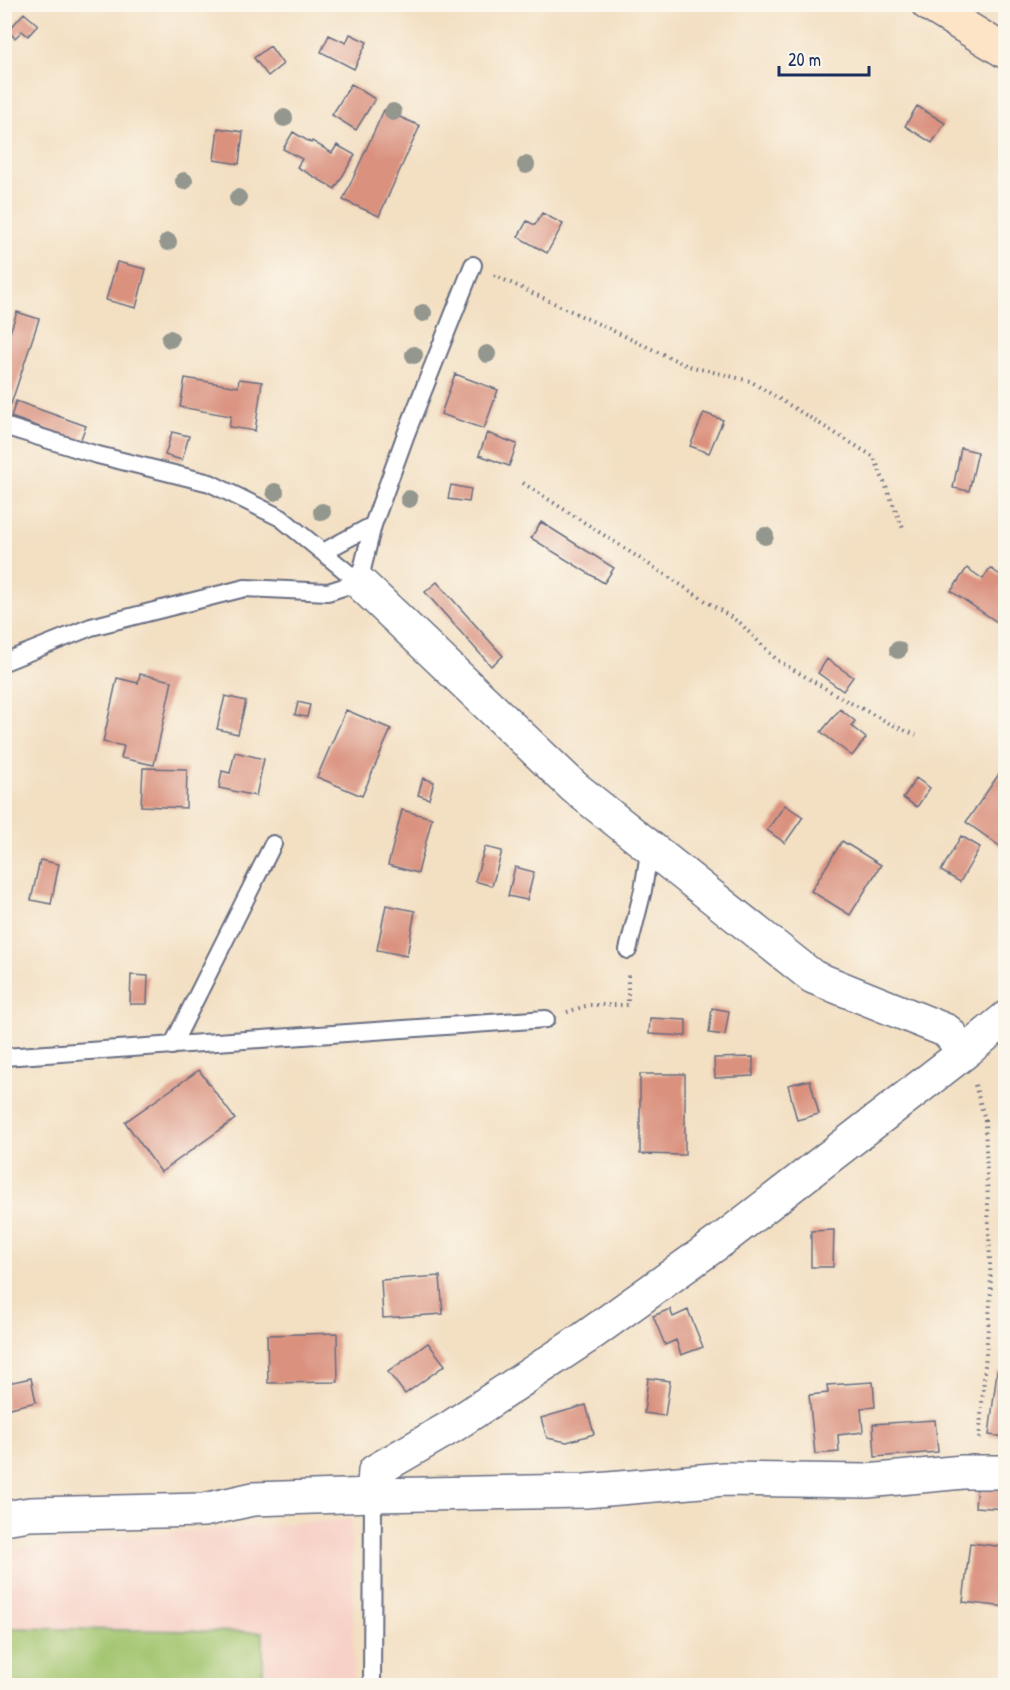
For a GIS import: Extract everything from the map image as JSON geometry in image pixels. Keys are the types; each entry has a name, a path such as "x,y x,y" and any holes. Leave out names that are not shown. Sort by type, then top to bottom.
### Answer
{"main road":[{"path":"928,4 1005,52"}],"street":[{"path":"359,582 574,787 813,977 947,1031 965,1052"},
{"path":"373,1495 375,1471 451,1427 585,1338 723,1239 965,1052 1005,1018"},
{"path":"4,1518 30,1514 204,1510 253,1499 585,1491 724,1479 867,1481 991,1472"}],"lane":[{"path":"359,582 373,525 406,434 473,265"},
{"path":"4,426 94,454 210,483 280,518 359,582"},
{"path":"323,552 373,525"},
{"path":"4,662 91,627 245,588 328,592 359,582"},
{"path":"172,1046 273,844"},
{"path":"628,950 643,890 650,847"},
{"path":"4,1057 546,1019"},
{"path":"372,1686 373,1495"}],"path":[{"path":"473,265 688,366 750,381 874,457 904,531"},
{"path":"523,483 740,623 777,660 864,710 916,735"},
{"path":"546,1019 589,1005 628,1005 628,950"},
{"path":"965,1052 984,1120 991,1291 991,1472"}],"shaded area":[{"path":"351,1519 354,1685 5,1686 5,1551 62,1541"}],"green space":[{"path":"5,1628 263,1632 263,1685 5,1685"}],"building":[{"path":"24,13 38,25 28,36 22,31 15,38 8,31"},
{"path":"350,34 367,42 354,69 321,52 329,35 346,43"},
{"path":"270,46 283,64 268,76 254,58"},
{"path":"351,84 375,99 356,130 332,115"},
{"path":"917,106 945,123 932,143 905,126"},
{"path":"384,110 420,126 379,216 343,200"},
{"path":"218,128 243,132 239,164 214,160"},
{"path":"293,132 332,153 337,145 355,155 335,189 297,167 302,159 283,149"},
{"path":"542,213 563,224 547,253 518,237 527,221 535,225"},
{"path":"117,262 146,269 136,308 106,300"},
{"path":"17,312 39,319 11,404 4,402 4,350"},
{"path":"455,374 498,390 484,429 441,414"},
{"path":"185,378 238,387 239,379 262,382 255,431 229,427 231,416 180,407"},
{"path":"16,401 86,426 80,441 11,417"},
{"path":"704,413 723,420 709,453 690,446"},
{"path":"172,432 189,436 182,460 165,455"},
{"path":"487,433 517,444 509,466 479,455"},
{"path":"961,448 978,452 969,491 953,488"},
{"path":"451,485 471,489 469,502 448,499"},
{"path":"541,522 614,568 604,583 531,538"},
{"path":"967,568 983,579 990,568 1006,579 1006,583 1000,590 1006,594 1006,616 1000,624 951,591"},
{"path":"437,582 503,656 491,666 425,592"},
{"path":"827,659 853,677 843,691 818,673"},
{"path":"140,674 172,681 154,765 121,758 124,746 103,742 117,678 138,683"},
{"path":"225,696 246,701 238,734 217,729"},
{"path":"298,702 310,705 307,717 295,715"},
{"path":"840,709 855,721 851,726 866,738 852,756 821,732"},
{"path":"346,710 391,729 362,796 317,777"},
{"path":"235,752 264,759 256,796 219,788 222,771 230,773"},
{"path":"143,768 187,769 186,808 141,806"},
{"path":"999,774 1006,778 1006,841 1001,847 966,822"},
{"path":"423,778 434,782 429,799 418,795"},
{"path":"916,778 930,788 917,807 903,798"},
{"path":"785,805 803,817 785,843 767,830"},
{"path":"402,810 432,818 418,873 388,865"},
{"path":"961,836 980,847 960,882 941,871"},
{"path":"842,841 881,865 850,915 811,891"},
{"path":"485,847 502,851 492,886 475,881"},
{"path":"40,860 59,864 51,904 31,900"},
{"path":"515,867 534,872 527,900 508,896"},
{"path":"386,905 415,911 407,956 377,950"},
{"path":"131,975 148,976 147,1004 130,1004"},
{"path":"712,1008 729,1011 725,1035 709,1033"},
{"path":"650,1018 686,1020 686,1036 649,1034"},
{"path":"753,1057 753,1076 715,1078 714,1058"},
{"path":"199,1070 235,1119 161,1172 125,1122"},
{"path":"640,1074 685,1074 685,1155 640,1154"},
{"path":"810,1080 819,1114 797,1120 788,1085"},
{"path":"834,1230 833,1267 811,1267 811,1231"},
{"path":"440,1276 443,1314 383,1318 381,1280"},
{"path":"670,1309 673,1317 688,1310 703,1347 681,1355 676,1340 665,1345 653,1316"},
{"path":"337,1333 338,1382 268,1383 267,1335"},
{"path":"428,1343 445,1365 405,1394 388,1372"},
{"path":"997,1371 1006,1372 1006,1437 989,1435"},
{"path":"31,1378 36,1402 6,1409 4,1384"},
{"path":"648,1378 670,1381 665,1416 644,1413"},
{"path":"873,1382 875,1407 861,1408 863,1432 838,1435 839,1452 815,1454 809,1395 828,1393 827,1385"},
{"path":"586,1405 594,1434 567,1442 547,1438 541,1418"},
{"path":"935,1420 938,1452 875,1457 873,1424"},
{"path":"977,1486 1006,1489 1006,1509 975,1507"},
{"path":"970,1543 1006,1547 1006,1607 963,1602"}]}
